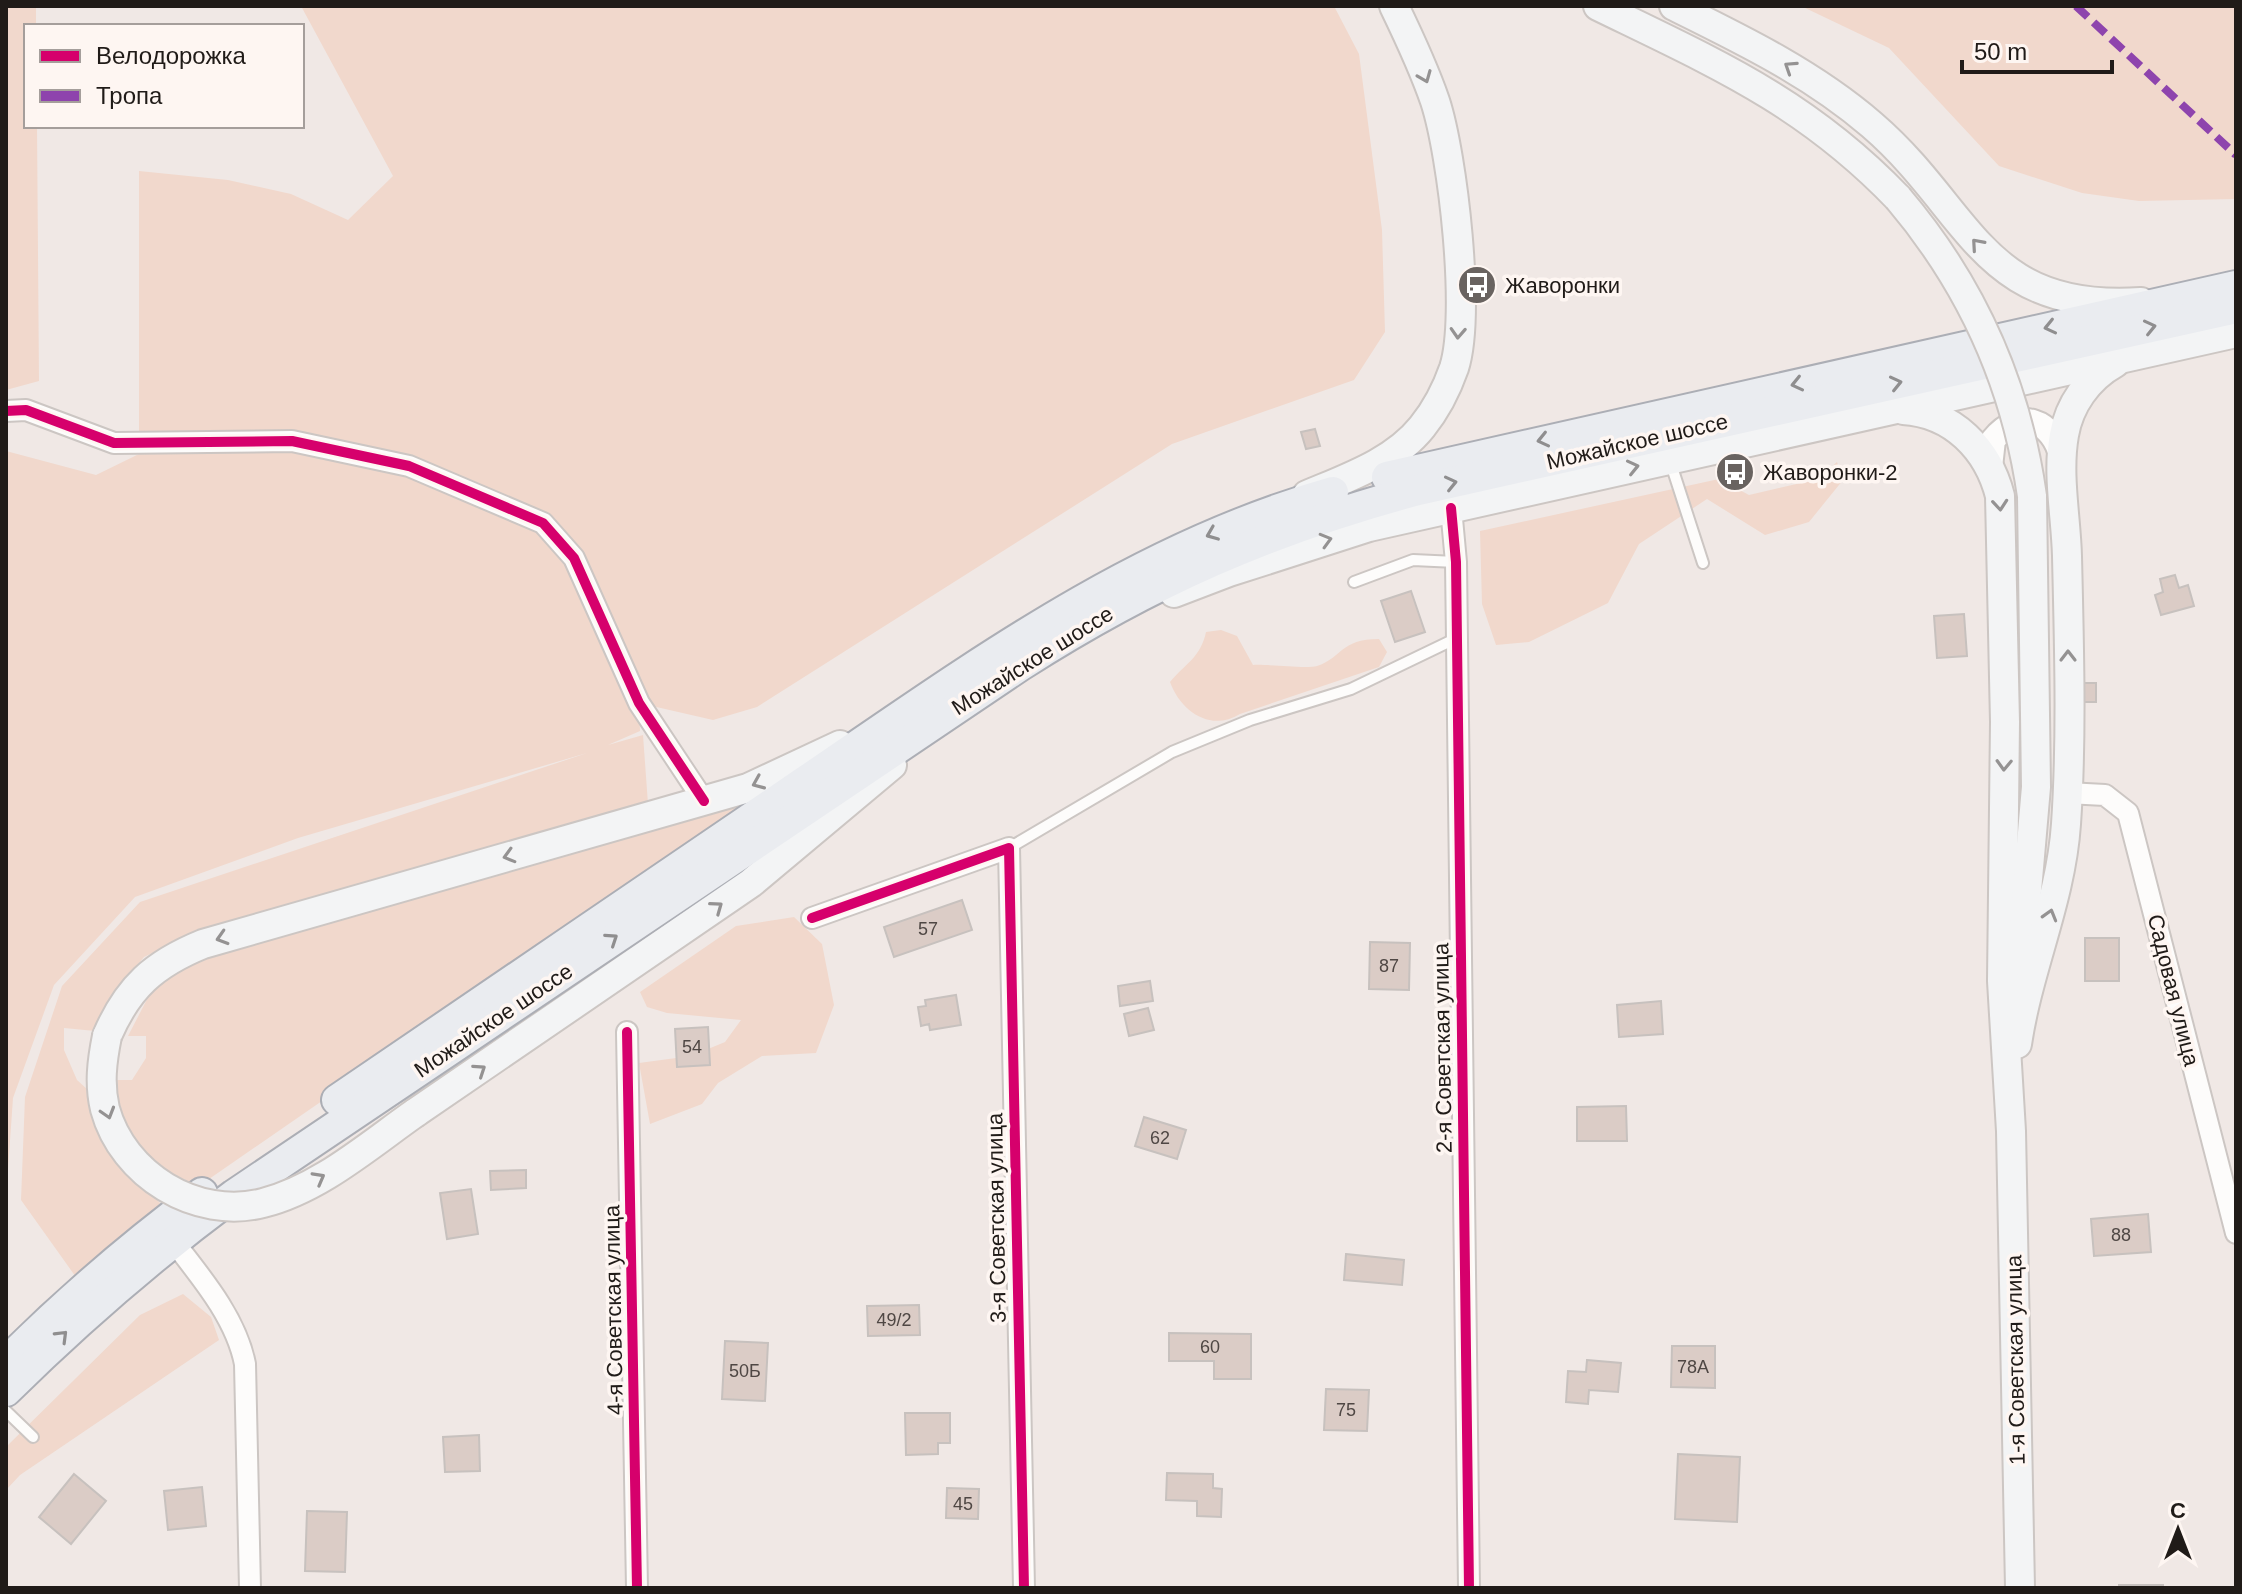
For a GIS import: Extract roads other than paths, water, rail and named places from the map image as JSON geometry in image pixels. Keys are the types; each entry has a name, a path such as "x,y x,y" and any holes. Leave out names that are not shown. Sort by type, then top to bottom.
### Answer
{"main road":[{"path":"1254,517 1354,474 1404,445 1428,417 1454,367 1459,334 1458,250 1448,152 1436,102 1394,6"},
{"path":"1598,6 1784,101 1862,161 1898,198 1947,261 1982,323 2019,425 2032,496 2036,787 2011,1131"},
{"path":"1674,6 1781,60 1873,126 1934,190 1973,241 2011,276 2062,297 2133,302 2178,299"},
{"name":"Можайское шоссе","path":"6,1391 83,1315 234,1195 956,694 1045,620 1138,568 1254,517 1426,467 2236,286"},
{"name":"Можайское шоссе","path":"6,1362 69,1300 136,1242 221,1180 956,694 1021,665 1157,584 1329,514 1418,490 2236,308"},
{"path":"1021,665 1229,572 1369,527 2236,333"},
{"path":"2013,1072 2022,1014 2061,866 2067,793 2068,601 2062,458 2064,436 2075,403 2104,369 2126,356"},
{"path":"1890,409 1916,411 1948,422 1965,434 1990,467 2000,496 2005,611 2002,981 2011,1131"},
{"path":"956,694 751,883 329,1173 294,1192 262,1203 231,1207 202,1202 155,1182 116,1138 105,1110 101,1085 107,1036 117,1012 137,985 164,963 203,944 748,788 956,694"},
{"name":"1-я Советская улица","path":"2011,1131 2020,1588"}],"street":[{"path":"6,411 26,410 114,443 292,441 409,466 543,523 574,558 639,703 704,801"},
{"path":"1990,467 1993,440 2000,432 2019,422 2040,424 2053,433 2062,458"},
{"name":"2-я Советская улица","path":"1451,508 1456,562 1469,1588"},
{"name":"Садовая улица","path":"2067,793 2105,795 2128,813 2236,1233"},
{"path":"812,918 1009,848"},
{"name":"3-я Советская улица","path":"1009,848 1024,1588"},
{"name":"4-я Советская улица","path":"627,1032 637,1588"},
{"path":"173,1241 204,1280 241,1343 245,1364 250,1588"}],"lane":[{"path":"1670,459 1703,563"},
{"path":"1354,582 1413,560 1456,562"},
{"path":"1009,848 1172,752 1250,720 1351,689 1457,638"},
{"path":"6,1411 33,1437"}],"place":[{"name":"Жаворонки","path":"1477,285"},
{"name":"Жаворонки-2","path":"1735,472"}]}
